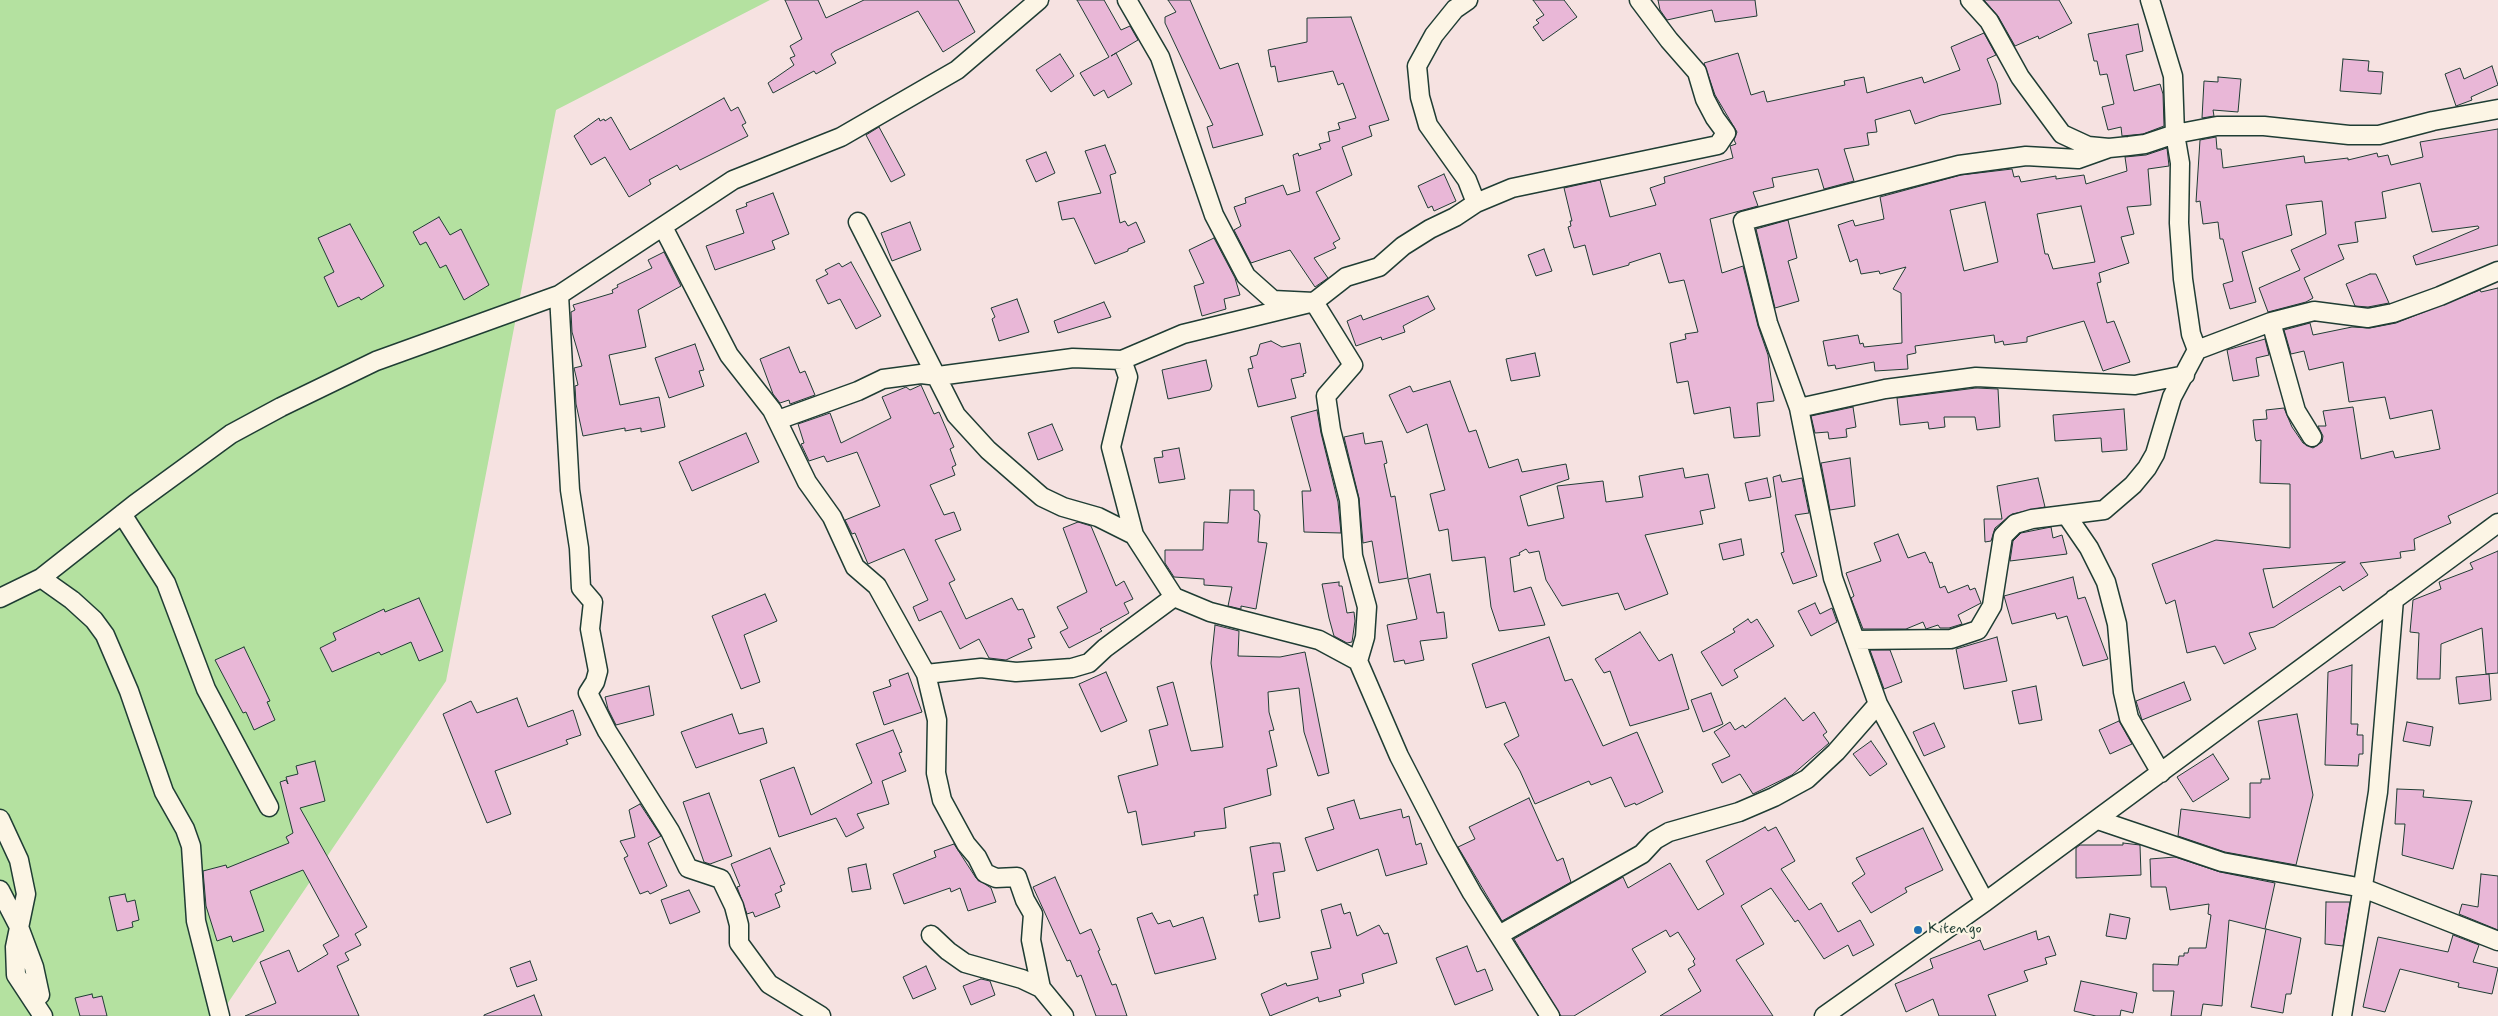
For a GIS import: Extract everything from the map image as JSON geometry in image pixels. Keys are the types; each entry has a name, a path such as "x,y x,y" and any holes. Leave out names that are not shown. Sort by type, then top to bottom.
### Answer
{"street":[{"path":"0,598 41,578 122,514 231,434 281,407 376,361 559,295 733,180 842,137 957,70 1039,0"},
{"path":"1127,0 1160,57 1214,215 1246,276 1273,300 1314,302"},
{"path":"1468,0 1455,9 1434,35 1417,66 1420,97 1428,125 1467,180 1476,203"},
{"path":"778,420 858,391 883,379 921,374 938,376 1073,358 1122,360 1183,334 1314,302 1346,277 1379,268 1403,246 1476,203 1512,188 1718,145 1726,133 1714,118 1705,99 1697,72 1669,40 1639,0"},
{"path":"1970,0 1989,22 2020,77 2062,134 2088,146 2109,148 2145,144 2175,134 2217,126 2264,126 2371,136 2498,109"},
{"path":"2150,0 2173,76 2175,134 2180,163 2179,223 2183,279 2191,334 2197,350"},
{"path":"1985,902 1878,704 1855,640 1833,578 1799,408 1768,323 1742,220 1958,165 2026,156 2078,159 2109,148"},
{"path":"858,222 938,376 956,415 988,450 1042,497 1057,504 1098,517 1134,535"},
{"path":"663,227 729,355 778,420 807,482 832,517 855,567 877,586 926,674 938,720 936,773 942,800 966,844 977,857 985,873 996,878 1017,877 1025,900 1033,914 1032,940 1041,988"},
{"path":"1855,640 1951,639 1978,630 1992,606 2003,536 2015,524 2032,519 2104,510 2142,474 2155,454 2172,397 2197,350 2271,322 2314,311 2368,318 2393,313 2440,296 2498,271"},
{"path":"559,295 570,490 579,548 581,588 594,602 590,629 598,671 595,682 588,693 607,732 670,831 688,868 721,879 734,906 739,925 739,943 769,984 821,1016"},
{"path":"1314,302 1353,365 1326,396 1331,430 1349,500 1353,556 1367,607 1365,637 1358,661"},
{"path":"2271,322 2296,411 2312,437"},
{"path":"1122,360 1128,376 1111,447 1134,535 1174,597 1210,612 1319,640 1358,661 1403,764 1463,877 1550,1016"},
{"path":"1799,408 1884,389 1976,377 2127,386 2185,375"},
{"path":"122,514 166,583 206,689 269,807"},
{"path":"2068,516 2106,582 2117,624 2123,692 2129,718 2161,772"},
{"path":"1824,1016 2098,820 2498,523"},
{"path":"41,578 72,600 94,620 104,635 129,691 164,792 185,829 191,846 196,921 220,1016"},
{"path":"926,674 981,668 1016,672 1072,668 1089,663 1105,648 1174,597"},
{"path":"2342,1016 2378,792 2394,599"},
{"path":"1499,935 1642,854 1655,840 1669,832 1739,812 1774,797 1807,778 1836,752 1878,704"},
{"path":"0,819 19,860 24,876 26,894 15,947 16,975 43,1016"},
{"path":"2098,820 2222,862 2363,888 2498,941"},
{"path":"0,890 19,927 34,967 40,995"},
{"path":"931,934 948,951 965,963 1022,979 1041,988 1064,1016"}],"green space":[{"path":"0,0 770,0 556,110 446,681 219,1016 0,1016"}],"building":[{"path":"785,0 818,0 826,18 864,0 958,0 975,32 943,52 918,11 835,51 831,54 836,63 816,74 814,71 773,93 768,83 794,65 790,58 795,56 790,46 802,39"},
{"path":"1077,0 1104,0 1121,30 1130,26 1138,40 1116,53 1132,84 1108,98 1104,90 1094,96 1080,73 1109,57"},
{"path":"1168,0 1190,0 1220,69 1238,63 1263,135 1213,148 1207,127 1213,125 1165,23 1165,17 1176,12"},
{"path":"1533,0 1564,0 1577,17 1543,41 1533,27 1539,23 1536,20 1544,15"},
{"path":"1658,0 1755,0 1757,16 1715,22 1712,10 1667,20 1660,10"},
{"path":"1984,0 2059,0 2072,23 2039,39 2038,36 2015,46 1998,16"},
{"path":"1351,17 1389,120 1369,126 1372,136 1342,147 1352,175 1316,192 1340,239 1333,243 1336,248 1314,258 1328,278 1315,287 1290,250 1251,263 1234,230 1241,226 1234,207 1246,203 1245,198 1283,185 1287,195 1300,191 1293,155 1298,153 1299,156 1321,149 1319,144 1330,141 1328,132 1340,129 1338,123 1356,118 1343,83 1338,85 1333,71 1278,82 1275,66 1271,67 1268,50 1307,42 1307,18"},
{"path":"2138,24 2143,51 2126,55 2134,91 2160,84 2163,94 2164,126 2143,134 2122,136 2121,127 2108,130 2102,107 2114,104 2107,74 2100,75 2097,61 2094,61 2088,34"},
{"path":"1984,33 1996,55 1987,59 1997,83 2001,104 1941,115 1915,124 1910,110 1875,120 1877,132 1867,133 1869,145 1844,149 1854,181 1824,189 1818,169 1772,178 1774,187 1753,192 1758,206 1710,219 1722,273 1743,266 1758,326 1768,355 1774,401 1757,403 1760,436 1734,438 1730,407 1694,414 1688,381 1677,383 1670,343 1686,339 1685,334 1698,332 1684,280 1669,283 1660,253 1629,263 1629,265 1593,275 1585,245 1574,248 1568,227 1571,226 1570,221 1572,221 1564,188 1600,180 1610,217 1656,205 1650,188 1665,183 1664,177 1733,158 1730,146 1736,144 1734,140 1737,132 1715,95 1704,63 1738,53 1751,95 1764,91 1767,102 1845,85 1844,81 1864,77 1867,93 1922,77 1924,83 1960,70 1951,47"},
{"path":"1060,54 1074,76 1051,92 1036,70"},
{"path":"2343,59 2369,61 2368,71 2383,72 2381,94 2340,91"},
{"path":"2492,66 2498,85 2471,97 2472,100 2456,106 2445,74 2460,68 2464,79"},
{"path":"2218,77 2241,79 2238,112 2213,110 2214,116 2202,118 2204,81 2218,82"},
{"path":"724,98 731,111 738,107 746,123 742,125 748,136 680,170 677,165 649,180 651,184 629,197 605,157 591,165 574,136 599,118 600,121 604,119 605,121 611,117 630,150"},
{"path":"879,127 905,175 891,182 866,135"},
{"path":"2498,129 2498,245 2416,265 2413,256 2479,228 2478,226 2432,232 2420,183 2382,192 2386,218 2355,222 2358,242 2338,245 2344,259 2304,278 2313,298 2306,302 2268,312 2259,288 2300,270 2291,250 2326,234 2322,201 2286,205 2292,235 2242,252 2256,302 2230,309 2223,284 2233,281 2223,239 2220,239 2218,222 2203,224 2200,201 2196,202 2200,140 2216,137 2217,149 2221,149 2223,168 2304,156 2305,163 2348,158 2348,160 2377,153 2378,157 2388,155 2391,165 2423,157 2420,142"},
{"path":"1105,145 1116,173 1110,175 1120,223 1125,221 1128,226 1136,222 1145,242 1095,264 1074,218 1062,220 1058,202 1101,193 1085,151"},
{"path":"2167,148 2169,166 2148,169 2151,205 2127,207 2134,234 2121,237 2129,263 2099,273 2101,282 2097,283 2107,323 2114,321 2130,362 2103,371 2084,321 2027,337 2027,342 2004,345 2003,341 1995,343 1994,335 1915,346 1916,353 1907,355 1908,369 1875,371 1874,362 1836,369 1835,365 1828,366 1823,341 1858,335 1860,344 1863,343 1864,347 1902,343 1901,293 1893,289 1906,267 1880,274 1879,271 1861,274 1857,259 1850,262 1838,225 1853,220 1855,226 1884,219 1880,197 1961,175 2012,169 2014,177 2019,176 2021,182 2056,176 2056,179 2084,175 2086,184 2127,171 2125,157 2146,155","holes":["1985,202 1998,262 1964,271 1950,210","2081,206 2095,262 2053,269 2048,254 2045,254 2037,214"]},
{"path":"1046,152 1055,173 1036,182 1026,160"},
{"path":"1444,174 1456,201 1434,211 1432,206 1428,208 1418,186"},
{"path":"773,193 789,234 772,241 775,249 715,270 706,246 744,233 736,210 747,206 746,203"},
{"path":"439,217 450,235 461,229 489,285 464,300 446,265 440,268 426,242 420,245 413,232"},
{"path":"1788,220 1797,258 1788,261 1799,301 1775,308 1756,229"},
{"path":"910,222 921,250 892,261 881,233"},
{"path":"350,224 384,286 361,300 359,297 338,307 324,277 334,272 318,238"},
{"path":"1214,238 1235,278 1240,295 1224,299 1226,309 1202,316 1194,286 1204,283 1189,250"},
{"path":"1544,249 1552,271 1536,276 1528,255"},
{"path":"664,252 681,286 638,310 646,347 609,355 620,405 659,397 665,427 641,432 641,428 625,431 625,428 583,436 576,404 575,386 578,385 574,368 582,366 572,332 571,312 575,310 573,305 613,293 612,290 618,287 617,285 652,268 648,260"},
{"path":"851,262 881,316 856,329 840,299 828,304 816,280 828,274 825,270 839,263 842,267"},
{"path":"2370,274 2376,274 2389,303 2368,307 2355,306 2346,284"},
{"path":"2498,288 2498,493 2448,516 2451,523 2414,539 2415,550 2400,552 2401,558 2360,563 2368,575 2343,591 2340,586 2274,627 2249,633 2256,649 2224,664 2215,646 2187,653 2175,600 2166,604 2152,564 2216,540 2290,548 2290,484 2260,483 2261,440 2256,441 2253,420 2267,419 2266,410 2284,408 2292,427 2303,443 2313,448 2322,442 2323,436 2318,426 2326,426 2323,411 2353,407 2361,459 2393,451 2395,458 2440,449 2432,410 2390,419 2385,397 2349,402 2343,362 2309,370 2304,351 2291,354 2284,330 2310,323 2313,335 2352,327 2370,328 2396,323 2480,290 2481,292","holes":["2345,562 2273,608 2263,569"]},
{"path":"1428,296 1435,309 1403,326 1405,332 1382,340 1381,337 1356,346 1347,321 1361,315 1363,320"},
{"path":"1017,299 1029,332 999,341 992,319 995,317 991,308"},
{"path":"1104,302 1111,317 1058,333 1054,321"},
{"path":"2265,339 2269,355 2256,358 2259,376 2233,381 2227,350"},
{"path":"1271,341 1282,347 1300,343 1306,373 1303,374 1304,376 1291,379 1296,398 1258,407 1248,369 1253,368 1250,357 1257,355 1260,344"},
{"path":"695,344 704,370 699,371 704,386 669,398 655,358"},
{"path":"789,347 800,373 805,371 815,395 790,404 789,400 780,403 773,394 760,359"},
{"path":"1535,353 1540,376 1511,381 1506,359"},
{"path":"1206,360 1212,386 1210,390 1168,399 1162,370"},
{"path":"1450,381 1469,432 1476,430 1489,468 1518,459 1522,472 1566,464 1569,479 1520,496 1528,526 1564,518 1557,486 1603,481 1606,502 1643,497 1639,476 1683,468 1685,478 1708,474 1715,508 1700,511 1703,524 1645,535 1668,594 1625,610 1618,593 1562,606 1546,580 1539,551 1529,553 1526,549 1519,553 1520,555 1510,558 1514,592 1531,587 1545,625 1499,631 1491,607 1485,557 1452,561 1448,529 1439,531 1430,494 1445,490 1427,424 1407,433 1389,395 1410,386 1413,392"},
{"path":"921,385 934,414 939,412 954,447 950,449 956,465 952,467 955,475 930,485 944,515 954,512 961,530 935,540 955,580 949,583 966,619 1012,598 1018,610 1023,609 1035,637 1028,639 1032,648 1006,660 989,658 979,639 960,649 941,611 919,621 913,607 928,600 904,549 868,564 855,533 852,534 845,520 880,506 857,452 827,462 824,456 809,461 801,444 804,443 798,424 830,413 841,443 891,418 882,397 906,387 910,390"},
{"path":"1976,388 1998,389 2000,427 1977,430 1975,417 1944,417 1945,427 1929,429 1928,422 1900,425 1897,398"},
{"path":"1853,407 1856,427 1846,429 1847,437 1829,439 1828,432 1815,433 1811,416"},
{"path":"2124,409 2127,450 2102,452 2101,438 2055,441 2053,415"},
{"path":"1317,410 1338,502 1341,533 1304,532 1302,491 1311,491 1291,417"},
{"path":"1052,424 1063,450 1038,460 1028,433"},
{"path":"746,433 759,462 692,491 679,462"},
{"path":"1363,433 1365,444 1382,441 1387,463 1384,464 1391,497 1395,496 1408,578 1379,583 1372,541 1363,543 1359,498 1344,437"},
{"path":"1179,448 1185,479 1159,483 1154,458 1163,457 1162,451"},
{"path":"1850,458 1855,506 1830,510 1821,463"},
{"path":"1780,475 1782,482 1802,478 1809,513 1795,515 1817,576 1793,584 1781,553 1784,552 1773,477"},
{"path":"1767,478 1771,497 1749,501 1745,483"},
{"path":"2038,478 2045,507 2012,514 1995,528 1991,541 1985,542 1984,519 2002,519 1997,486"},
{"path":"1230,490 1254,490 1254,510 1258,511 1260,515 1258,542 1267,543 1256,609 1241,606 1241,609 1228,606 1232,587 1204,585 1204,579 1174,577 1165,563 1165,550 1203,550 1204,522 1228,523"},
{"path":"1078,522 1091,526 1116,586 1124,581 1133,599 1124,603 1129,613 1100,629 1102,631 1069,648 1060,632 1068,628 1057,607 1087,592 1063,528"},
{"path":"2051,527 2053,538 2062,535 2067,554 2010,561 2013,541 2021,533"},
{"path":"1898,534 1908,558 1925,552 1930,563 1932,562 1940,588 1945,586 1948,593 1968,585 1970,590 1975,588 1981,603 1958,615 1962,624 1949,628 1940,628 1938,625 1926,629 1923,622 1906,629 1863,629 1851,598 1854,596 1846,573 1881,561 1874,543"},
{"path":"1741,539 1744,555 1723,560 1719,544"},
{"path":"2498,551 2498,673 2486,674 2482,628 2441,644 2440,679 2417,679 2419,633 2410,632 2413,600 2441,589 2439,582 2473,569 2470,563"},
{"path":"1430,574 1437,613 1444,612 1447,638 1420,641 1424,660 1405,664 1404,660 1394,662 1387,625 1417,619 1408,579"},
{"path":"2073,577 2078,599 2085,597 2108,659 2083,666 2067,616 2057,619 2055,613 2012,624 2004,596"},
{"path":"1339,582 1339,586 1342,586 1347,613 1354,612 1355,621 1352,642 1347,643 1334,636 1322,584"},
{"path":"765,594 777,621 744,635 760,682 741,689 712,616"},
{"path":"419,598 443,651 419,661 411,642 381,655 379,652 332,672 320,648 336,640 333,633 384,609 385,612"},
{"path":"1815,603 1820,614 1832,608 1837,622 1811,636 1798,611"},
{"path":"1748,619 1751,623 1757,619 1774,646 1734,670 1738,677 1722,686 1701,652 1735,632 1733,629"},
{"path":"1215,625 1239,631 1238,656 1280,657 1305,652 1329,773 1318,776 1304,732 1299,688 1268,692 1269,712 1274,730 1269,731 1277,766 1267,769 1271,795 1224,808 1226,828 1194,832 1195,836 1142,845 1136,811 1128,813 1118,776 1158,765 1149,730 1168,725 1157,687 1173,682 1191,751 1223,747 1211,663"},
{"path":"1640,632 1659,661 1672,654 1689,709 1630,726 1610,671 1604,673 1595,659"},
{"path":"1549,637 1565,681 1572,679 1603,746 1637,732 1663,792 1636,805 1635,803 1625,807 1611,777 1591,785 1589,781 1535,804 1520,771 1504,744 1519,736 1505,702 1486,708 1472,664"},
{"path":"1997,637 2007,681 1964,689 1956,649"},
{"path":"244,647 270,701 267,702 275,720 254,730 246,712 243,713 215,660"},
{"path":"1870,650 1890,650 1902,682 1884,689"},
{"path":"2352,665 2351,724 2358,724 2357,735 2363,735 2363,754 2359,754 2358,766 2325,765 2328,672"},
{"path":"1106,672 1127,721 1101,732 1079,684"},
{"path":"908,673 922,712 884,725 873,692 891,686 889,680"},
{"path":"2489,674 2491,700 2459,704 2456,677"},
{"path":"2184,682 2191,700 2142,720 2136,701"},
{"path":"649,686 654,715 616,725 608,709 605,697"},
{"path":"2036,686 2042,720 2019,724 2012,691"},
{"path":"1711,693 1723,724 1703,732 1691,700"},
{"path":"517,698 528,727 573,710 581,735 566,740 568,744 495,771 511,814 487,823 443,714 471,701 477,713"},
{"path":"1785,698 1803,721 1814,712 1827,732 1823,735 1829,743 1792,775 1753,794 1740,774 1722,783 1712,764 1730,756 1714,732 1730,722 1735,730 1743,725 1745,728"},
{"path":"732,714 739,734 763,728 767,743 696,768 681,732"},
{"path":"2297,714 2313,795 2296,865 2225,852 2178,836 2181,809 2250,818 2250,783 2261,783 2261,779 2270,779 2258,721"},
{"path":"2119,721 2132,744 2110,754 2099,730"},
{"path":"2407,722 2433,727 2430,746 2403,741"},
{"path":"1934,723 1945,747 1924,756 1913,732"},
{"path":"893,730 902,752 899,753 906,771 882,781 889,804 857,814 864,828 846,837 836,818 779,837 760,780 794,767 811,815 872,783 856,744"},
{"path":"1871,741 1887,764 1870,776 1853,754"},
{"path":"2213,754 2229,779 2193,802 2177,777"},
{"path":"315,761 325,801 300,808 367,927 355,934 361,945 345,953 349,960 337,966 359,1016 245,1016 276,1003 260,962 289,950 298,972 328,954 323,945 339,936 303,870 250,891 264,931 233,942 231,936 217,941 206,906 203,871 226,865 227,868 289,843 286,837 293,833 280,782 286,780 288,784 286,777 298,774 296,766"},
{"path":"2397,789 2424,790 2423,797 2472,801 2453,869 2402,855 2405,824 2395,824"},
{"path":"709,793 732,856 710,864 704,862 683,802"},
{"path":"1529,798 1557,861 1563,858 1571,882 1502,921 1458,847 1475,839 1469,827"},
{"path":"1354,800 1360,819 1401,809 1403,818 1409,816 1416,845 1421,843 1427,864 1386,876 1378,849 1317,871 1305,838 1334,829 1327,808"},
{"path":"640,804 661,836 648,843 667,886 650,894 648,891 640,894 624,858 628,856 620,841 635,837 629,810"},
{"path":"1765,827 1768,831 1776,827 1795,861 1781,869 1809,910 1821,903 1838,932 1860,920 1874,945 1853,956 1848,945 1824,959 1798,920 1795,922 1771,888 1741,906 1764,944 1736,960 1773,1016 1660,1016 1701,991 1688,969 1695,965 1693,961 1695,959 1678,932 1670,937 1666,930 1632,949 1646,972 1574,1016 1561,1016 1514,939 1623,877 1628,888 1670,863 1698,910 1724,894 1706,861"},
{"path":"1923,828 1943,870 1905,888 1907,892 1871,913 1852,883 1865,874 1856,858"},
{"path":"1280,843 1285,871 1273,873 1280,918 1259,922 1254,895 1258,895 1250,847"},
{"path":"2123,843 2140,845 2141,875 2076,878 2076,848 2080,845 2123,845"},
{"path":"954,844 976,878 991,888 996,902 968,911 960,888 951,892 950,888 904,904 893,874 936,857 934,851"},
{"path":"770,848 785,884 780,886 782,891 775,894 780,907 755,917 753,912 747,914 737,887 740,886 731,864"},
{"path":"2175,857 2220,872 2275,883 2265,929 2229,920 2222,1006 2203,1004 2201,1016 2171,1016 2174,991 2153,991 2153,964 2178,965 2179,956 2184,956 2184,953 2188,953 2189,948 2206,948 2211,915 2208,914 2209,904 2170,910 2166,887 2151,887 2150,859"},
{"path":"866,864 871,889 852,892 848,868"},
{"path":"2481,874 2498,876 2498,930 2459,914 2462,904 2478,907"},
{"path":"1055,877 1080,934 1091,929 1112,985 1116,984 1127,1016 1096,1016 1081,975 1077,977 1070,960 1067,961 1033,887"},
{"path":"689,890 700,912 670,924 661,900"},
{"path":"125,894 127,902 135,900 139,920 132,922 133,927 117,931 109,897"},
{"path":"2326,902 2350,902 2343,946 2325,944"},
{"path":"1341,904 1344,914 1350,912 1357,936 1379,925 1384,934 1388,933 1397,963 1362,974 1364,983 1339,990 1341,996 1319,1002 1318,997 1270,1016 1261,994 1286,983 1287,986 1318,979 1311,952 1331,948 1321,910"},
{"path":"1152,913 1158,924 1170,920 1173,927 1203,917 1216,959 1155,974 1137,918"},
{"path":"2110,914 2130,918 2126,939 2106,936"},
{"path":"2266,929 2301,938 2291,994 2286,994 2283,1013 2251,1007"},
{"path":"2036,931 2038,940 2049,936 2056,955 2045,958 2047,964 2024,971 2028,981 1988,995 1996,1016 1939,1016 1933,999 1906,1012 1895,984 1933,968 1930,959 1980,940 1984,950"},
{"path":"2453,935 2479,945 2473,962 2498,968 2492,994 2458,987 2459,983 2400,969 2385,1012 2363,1007 2378,937 2448,952"},
{"path":"1467,946 1477,972 1485,969 1493,990 1455,1005 1436,958"},
{"path":"530,961 537,980 517,987 510,968"},
{"path":"926,966 936,989 913,999 903,977"},
{"path":"981,979 990,981 995,995 971,1005 963,986"},
{"path":"2081,981 2137,993 2133,1013 2121,1010 2120,1016 2096,1016 2074,1011"},
{"path":"92,994 93,998 102,996 107,1016 80,1016 75,998"},
{"path":"534,995 542,1016 484,1016 484,1015"}],"place":[{"name":"Kitengo","path":"1918,930"}]}
